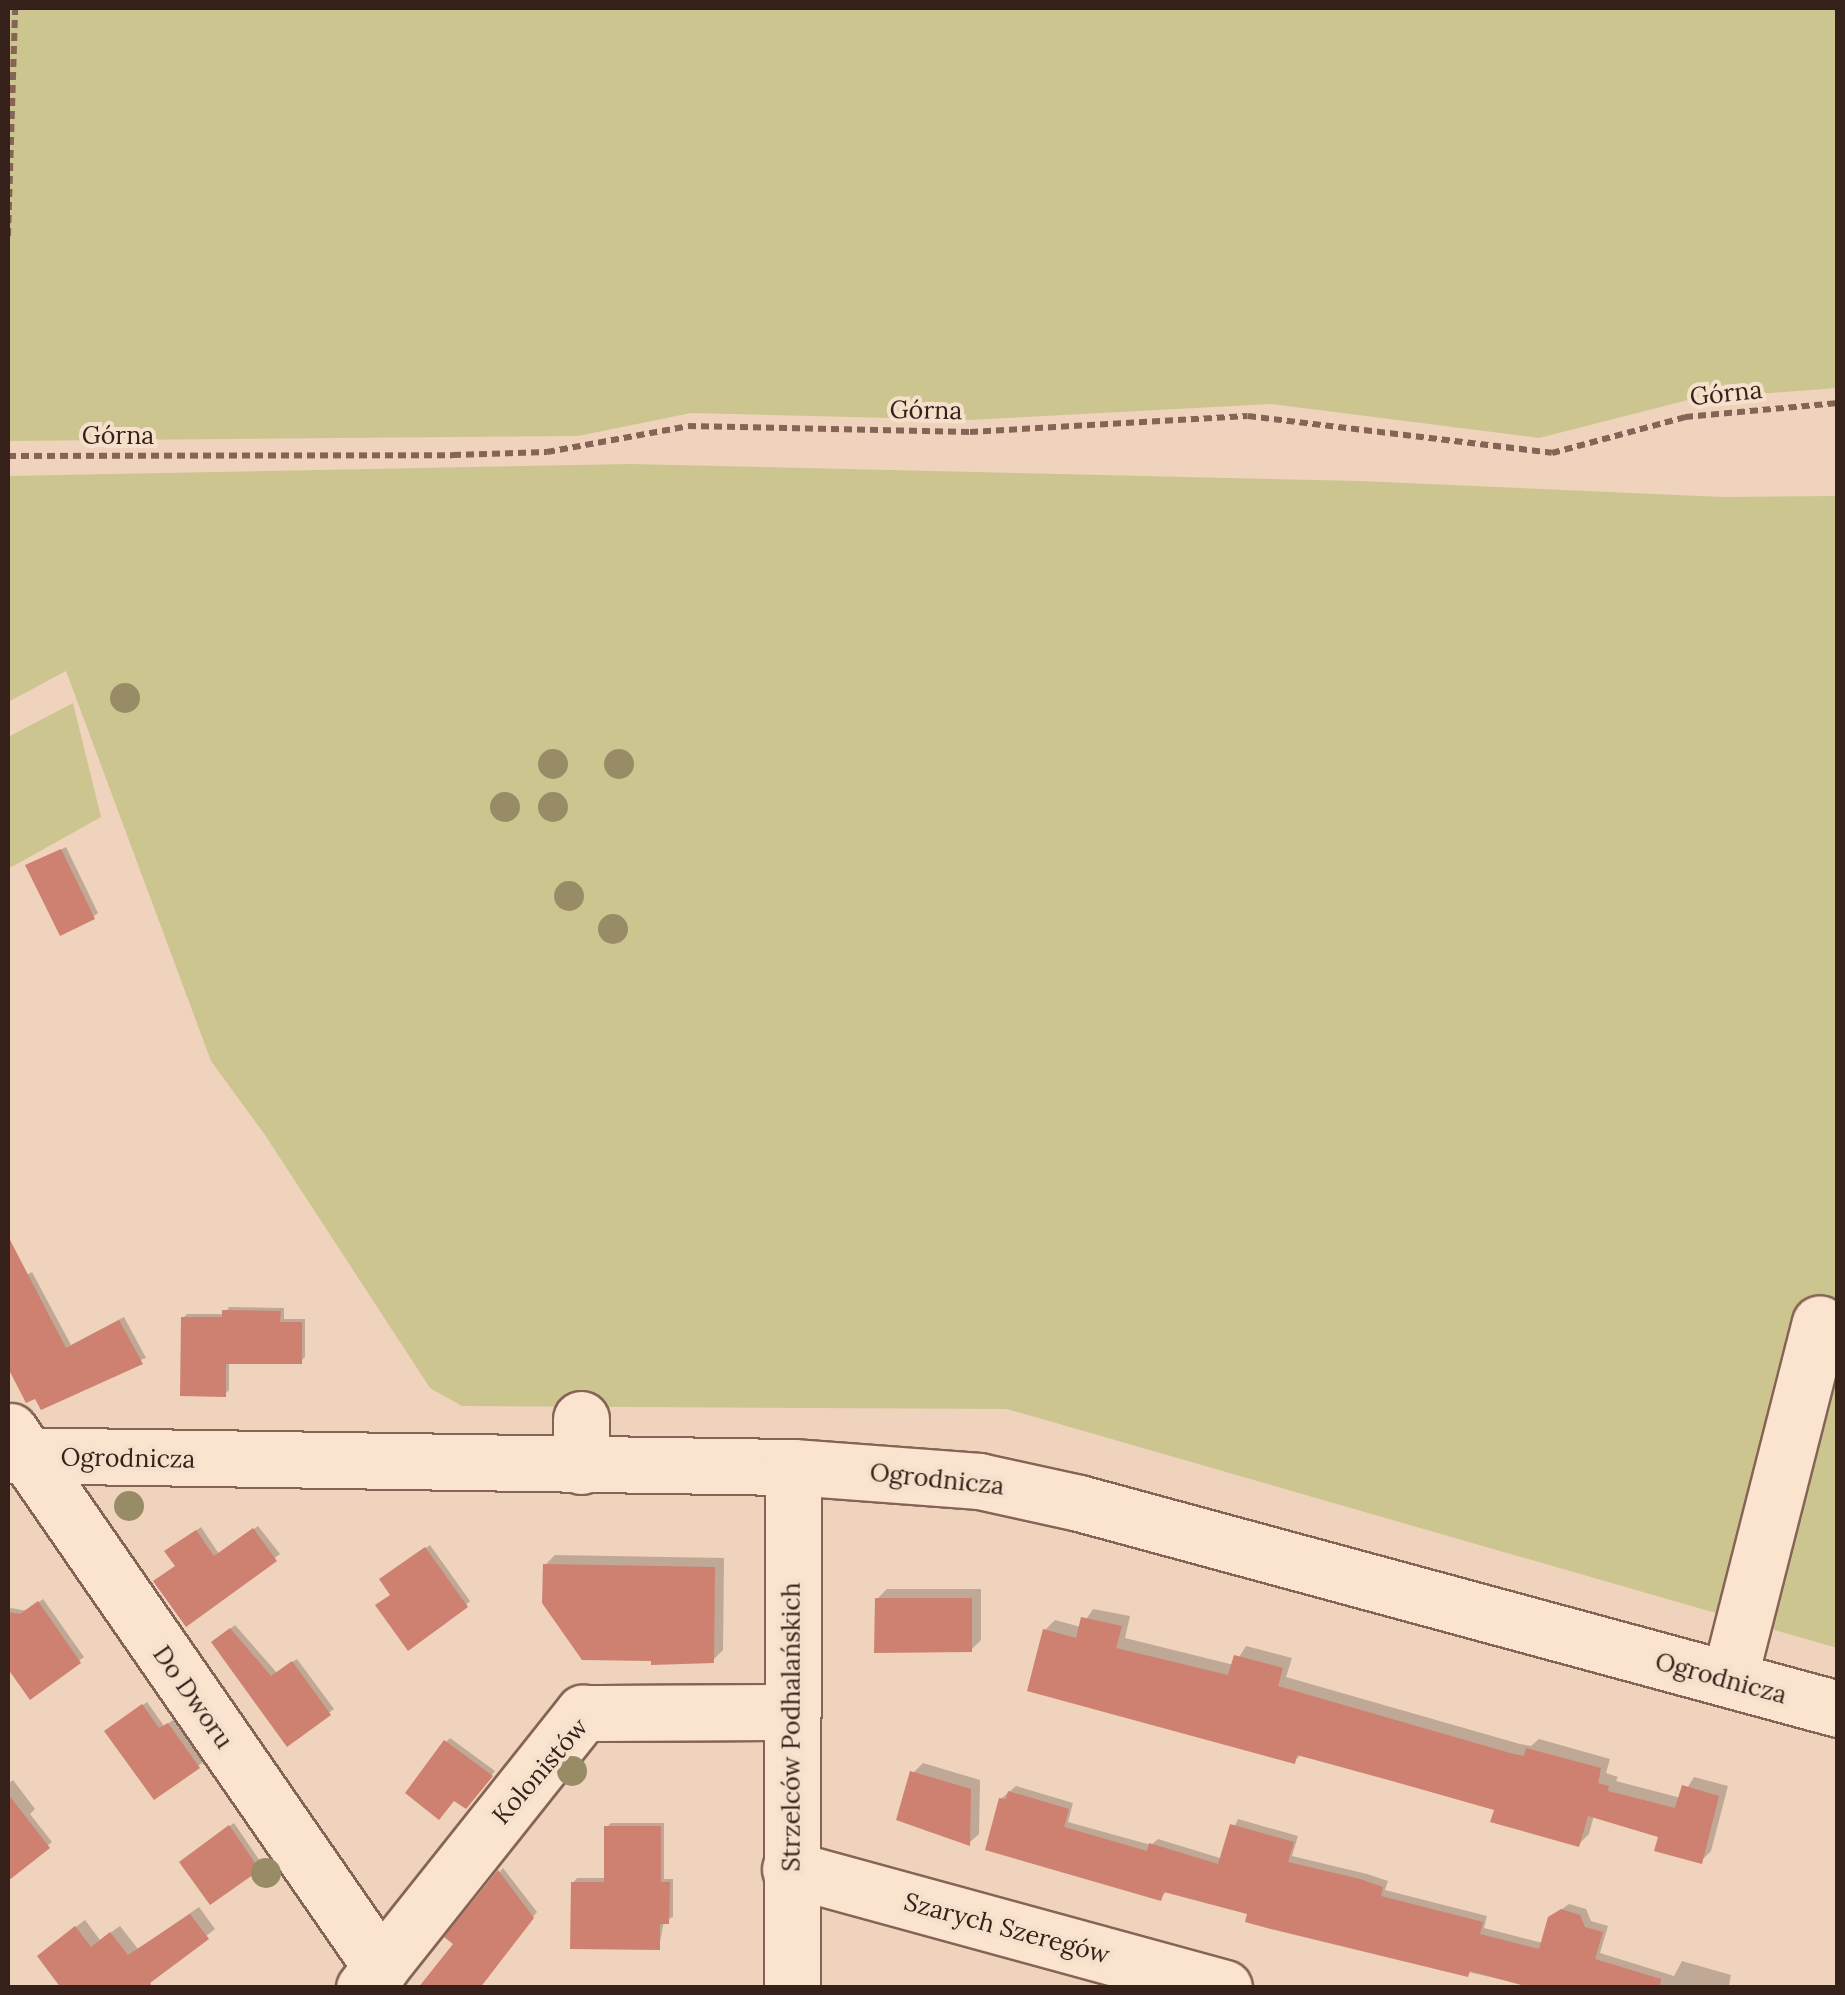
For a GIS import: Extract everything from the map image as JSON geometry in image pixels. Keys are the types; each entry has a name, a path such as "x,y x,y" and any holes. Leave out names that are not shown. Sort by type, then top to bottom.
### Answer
{"street":[{"path":"1729,1679 1820,1323"},
{"name":"Ogrodnicza","path":"13,1446 581,1442 793,1467 960,1479 1038,1492 1838,1710"},
{"name":"Do Dworu","path":"13,1446 373,1977"},
{"name":"Strzelców Podhalańskich","path":"792,1988 793,1467"},
{"name":"Kolonistów","path":"373,1977 583,1713 792,1712"},
{"name":"Szarych Szeregów","path":"790,1869 1224,1988"}],"path":[{"path":"8,236 15,8"},
{"name":"Górna","path":"8,456 547,452 688,426 970,432 1248,416 1552,452 1685,416 1838,404"}],"shaded area":[{"path":"8,8 1837,8 1837,388 1692,399 1539,438 1271,404 969,420 691,413 578,436 8,441"},
{"path":"630,464 1360,481 1723,497 1837,496 1837,1648 1007,1409 462,1406 430,1388 265,1135 211,1061 66,671 8,702 8,476"},
{"path":"73,703 101,817 8,869 8,737"}],"building":[{"path":"61,849 95,919 60,936 25,865"},
{"path":"8,1236 66,1348 119,1320 143,1364 41,1410 35,1399 26,1403 8,1368"},
{"path":"222,1310 281,1311 280,1322 302,1322 302,1364 226,1364 226,1397 180,1396 181,1317 222,1317"},
{"path":"253,1528 277,1561 186,1627 153,1581 175,1566 164,1551 196,1530 214,1556"},
{"path":"425,1547 468,1607 408,1651 375,1605 390,1595 379,1579"},
{"path":"543,1564 715,1567 714,1663 651,1665 651,1661 582,1660 542,1603"},
{"path":"875,1598 972,1598 972,1652 874,1653"},
{"path":"38,1601 81,1663 30,1700 8,1669 8,1612 20,1614"},
{"path":"1081,1617 1122,1626 1116,1648 1228,1675 1234,1655 1283,1668 1278,1686 1510,1753 1524,1756 1526,1748 1601,1768 1598,1783 1609,1786 1608,1791 1675,1808 1682,1785 1719,1796 1702,1864 1654,1851 1658,1837 1588,1816 1579,1847 1490,1822 1494,1810 1392,1781 1297,1755 1295,1764 1027,1691 1043,1629 1076,1638"},
{"path":"230,1628 271,1676 292,1661 331,1715 287,1747 211,1642"},
{"path":"142,1704 159,1728 168,1723 200,1768 154,1800 104,1731"},
{"path":"444,1740 493,1776 466,1809 454,1801 439,1820 405,1793"},
{"path":"910,1771 971,1789 970,1846 896,1820"},
{"path":"1008,1791 1069,1809 1064,1827 1147,1851 1149,1843 1218,1864 1230,1824 1294,1842 1288,1862 1360,1879 1383,1887 1381,1896 1483,1922 1480,1934 1539,1949 1548,1917 1561,1909 1580,1915 1585,1927 1603,1932 1595,1959 1661,1979 1660,1988 1532,1988 1470,1971 1468,1977 1245,1922 1247,1914 1164,1892 1161,1901 985,1850 999,1798 1006,1799"},
{"path":"8,1794 50,1848 8,1881"},
{"path":"229,1825 260,1870 210,1905 179,1862"},
{"path":"604,1826 661,1826 661,1882 670,1882 669,1924 660,1924 660,1950 570,1949 571,1882 604,1882"},
{"path":"498,1870 534,1918 480,1988 418,1988 453,1944 444,1937"},
{"path":"190,1914 209,1939 150,1983 153,1988 61,1988 37,1956 75,1926 91,1947 110,1932 128,1955"}]}
